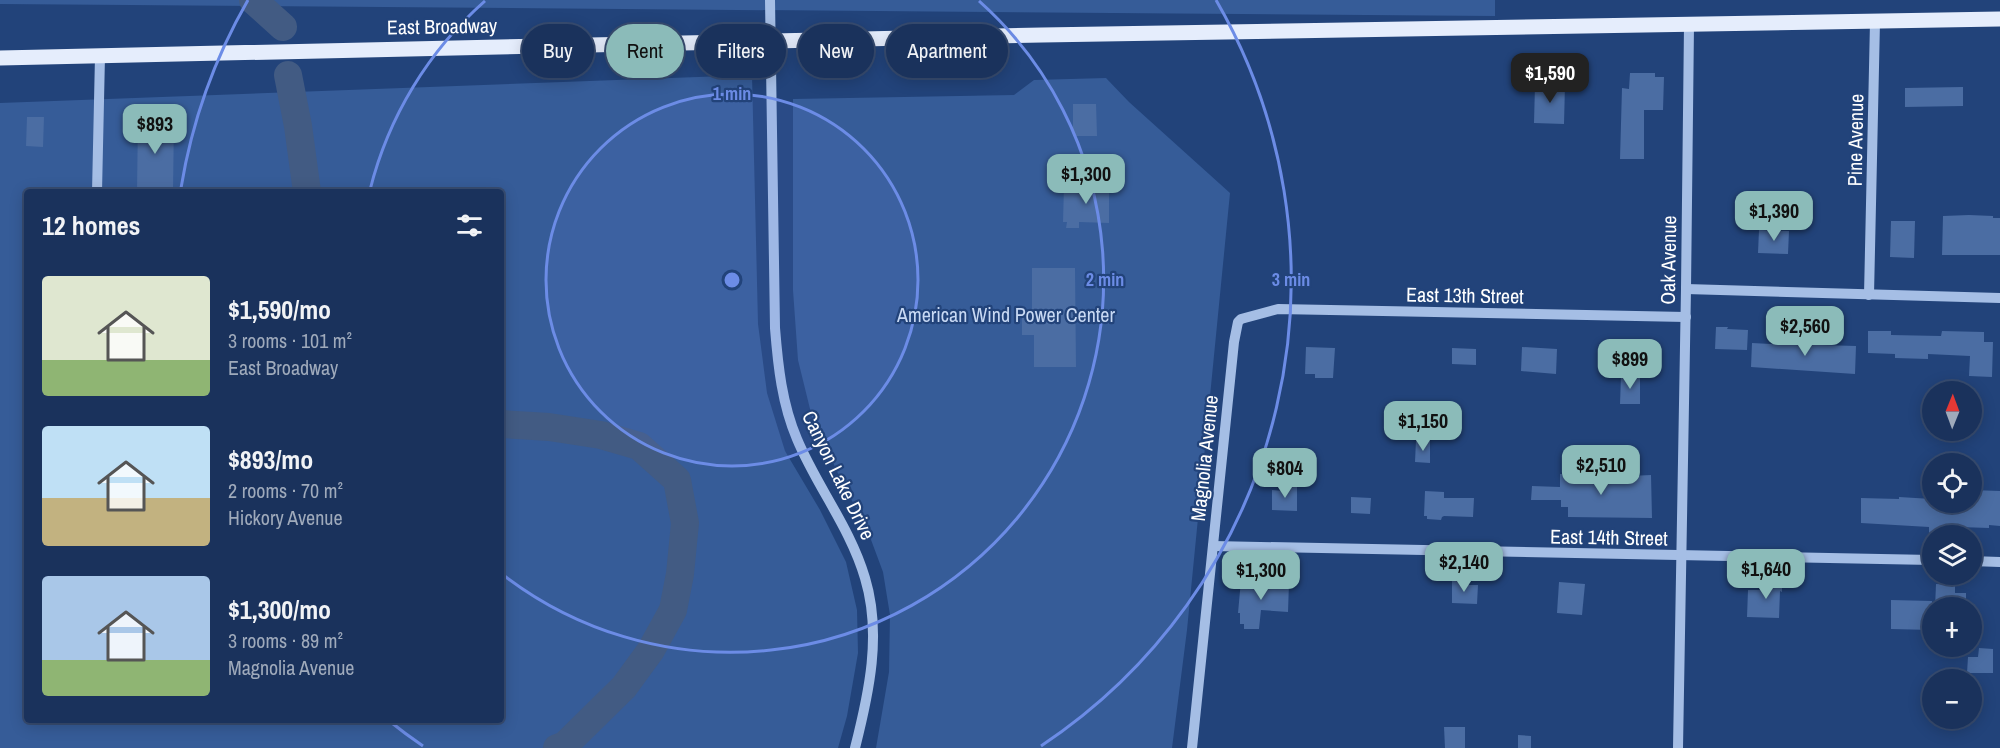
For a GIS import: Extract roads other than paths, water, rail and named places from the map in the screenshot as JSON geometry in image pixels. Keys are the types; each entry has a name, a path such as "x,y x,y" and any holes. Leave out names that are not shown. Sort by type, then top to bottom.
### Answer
{"main road":[{"name":"East Broadway","path":"786,42 2000,19"},
{"name":"East Broadway","path":"0,58 696,43"}],"street":[{"name":"Canyon Lake Drive","path":"769,24 770,0"},
{"name":"Pine Avenue","path":"1869,295 1875,22"},
{"name":"Oak Avenue","path":"1678,748 1689,25"},
{"path":"97,189 100,57"},
{"name":"Canyon Lake Drive","path":"770,78 775,328 778,369 785,403 796,438 856,550 866,579 872,612 874,643 871,679 855,748"},
{"path":"1686,290 2000,298"},
{"name":"East 13th Street","path":"1244,318 1278,309 1686,317"},
{"name":"Magnolia Avenue","path":"1192,748 1234,342 1238,322 1244,318"},
{"name":"East 14th Street","path":"1213,546 1922,560"},
{"path":"1982,561 2000,562"}],"waterway":[{"path":"253,0 283,27"},
{"path":"288,75 307,189"},
{"path":"504,424 549,427 601,435 639,446 677,480 685,523 680,574 673,610 651,650 624,687 565,745 557,748"}],"park label":[{"name":"American Wind Power Center","path":"1006,314"}]}
